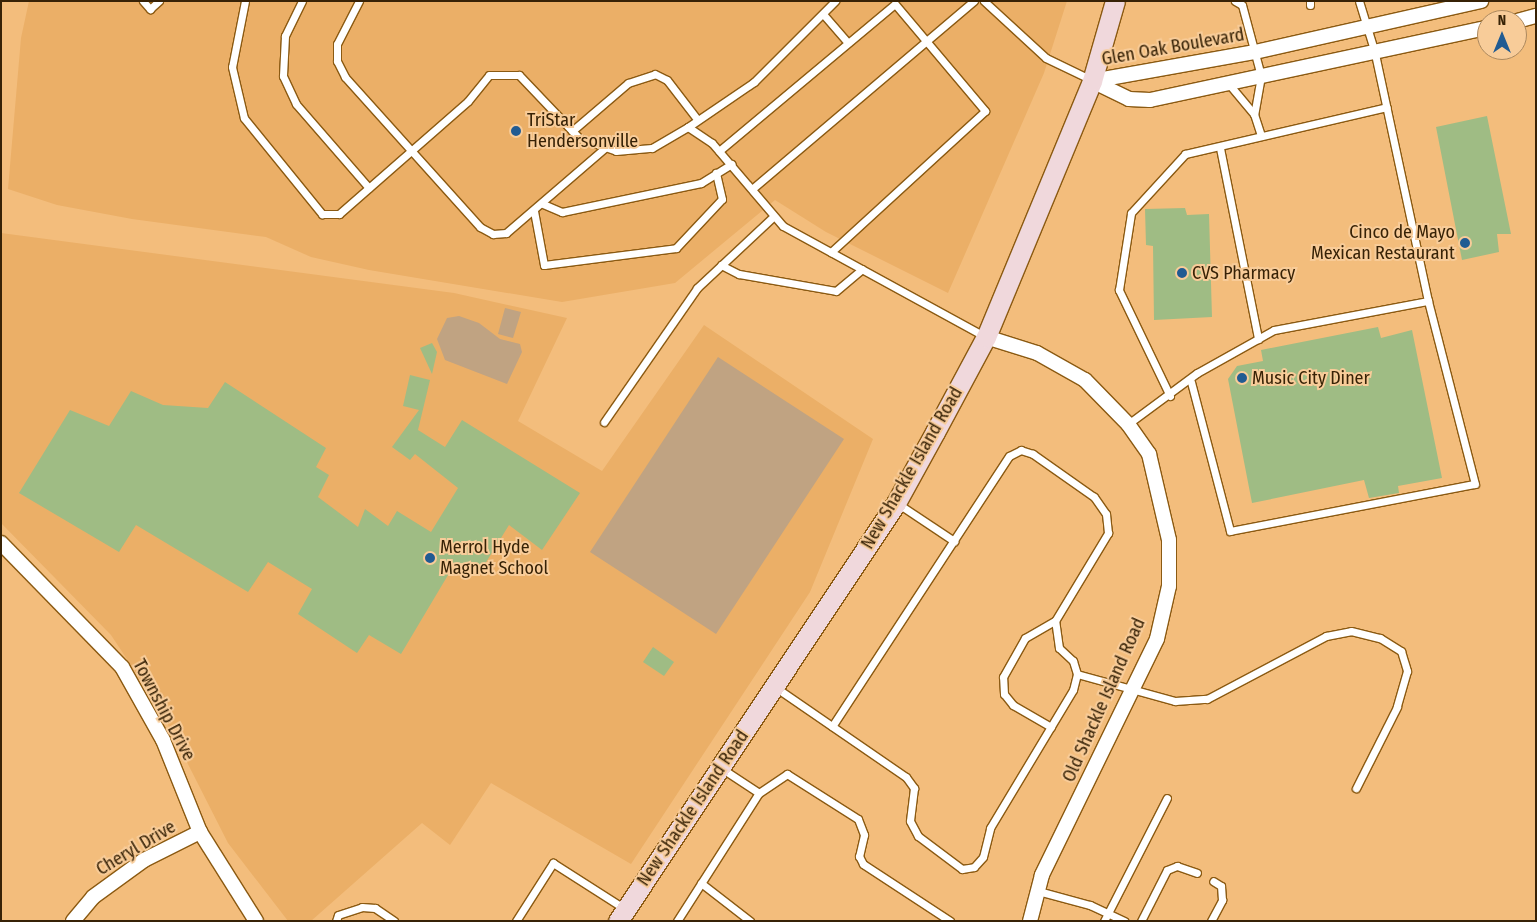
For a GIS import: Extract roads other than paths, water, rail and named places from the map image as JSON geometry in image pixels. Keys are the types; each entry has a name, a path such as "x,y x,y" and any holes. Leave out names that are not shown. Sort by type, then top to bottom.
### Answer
{"main road":[{"name":"New Shackle Island Road","path":"622,915 896,503 986,337 1092,81 1115,1"}],"street":[{"name":"Glen Oak Boulevard","path":"1092,81 1255,52 1481,1"},
{"name":"Glen Oak Boulevard","path":"1092,81 1129,99 1150,100 1477,30"},
{"name":"Old Shackle Island Road","path":"986,337 1037,353 1085,380 1128,424 1149,454 1169,540 1170,586 1161,621 1133,689 1038,891 1030,921"},
{"name":"Township Drive","path":"1,543 122,668 163,740 200,832 251,919"},
{"name":"Cheryl Drive","path":"73,921 93,897 144,860 200,832"}],"lane":[{"path":"144,1 150,9 159,1"},
{"path":"245,1 232,67 244,118 322,214 340,214 412,150 489,75 519,75 572,131 606,147 652,148 754,82 835,1"},
{"path":"302,1 285,36 283,76 296,104 369,188"},
{"path":"358,1 337,44 337,60 345,77 480,226 493,234 506,233 543,204 606,147"},
{"path":"752,189 974,1"},
{"path":"984,1 1046,58 1092,81"},
{"path":"1235,1 1242,5 1261,76 1254,114"},
{"path":"1191,382 1230,531 1475,484 1428,301 1375,53 1365,26 1359,1"},
{"path":"719,151 895,4 929,40 985,111 831,252"},
{"path":"823,14 848,43"},
{"path":"572,131 628,83 655,74 667,80 697,119"},
{"path":"1228,83 1254,114 1261,136"},
{"path":"1170,396 1120,290 1131,213 1185,154 1220,148 1261,136 1386,107"},
{"path":"688,126 719,151 783,226 986,337"},
{"path":"1220,148 1258,339"},
{"path":"543,204 562,212 701,183 731,164"},
{"path":"534,211 544,265 676,248 722,199 716,174"},
{"path":"604,422 697,288 774,216"},
{"path":"721,265 738,274 836,291 862,269"},
{"path":"1128,424 1191,382 1197,373 1274,330 1428,301"},
{"path":"832,726 1009,456 1021,450 1033,454 1094,497 1106,514 1108,533 1055,621 1025,638 1003,677 1004,694 1013,705 1051,727"},
{"path":"896,503 954,540"},
{"path":"774,687 906,777 914,788 910,821 918,836 962,869 974,867 983,857 990,828 1051,727 1077,674 1073,661 1059,648 1055,621"},
{"path":"1077,674 1175,701 1207,700 1326,636 1351,631 1380,638 1401,652 1407,671 1397,707 1356,788"},
{"path":"721,768 759,793"},
{"path":"677,921 759,793 787,774 858,819 864,835 860,860 950,921"},
{"path":"1104,921 1167,798"},
{"path":"516,921 553,863 622,915"},
{"path":"1141,921 1167,870 1177,866 1197,873"},
{"path":"1211,921 1222,900 1221,886 1213,882"},
{"path":"701,883 750,921"},
{"path":"1038,891 1108,913 1124,921"},
{"path":"336,921 338,915 362,907 375,908 394,921"}],"place":[{"name":"TriStar Hendersonville","path":"516,131"},
{"name":"Cinco de Mayo Mexican Restaurant","path":"1465,243"},
{"name":"CVS Pharmacy","path":"1182,273"},
{"name":"Music City Diner","path":"1242,378"},
{"name":"Merrol Hyde Magnet School","path":"430,558"}]}
